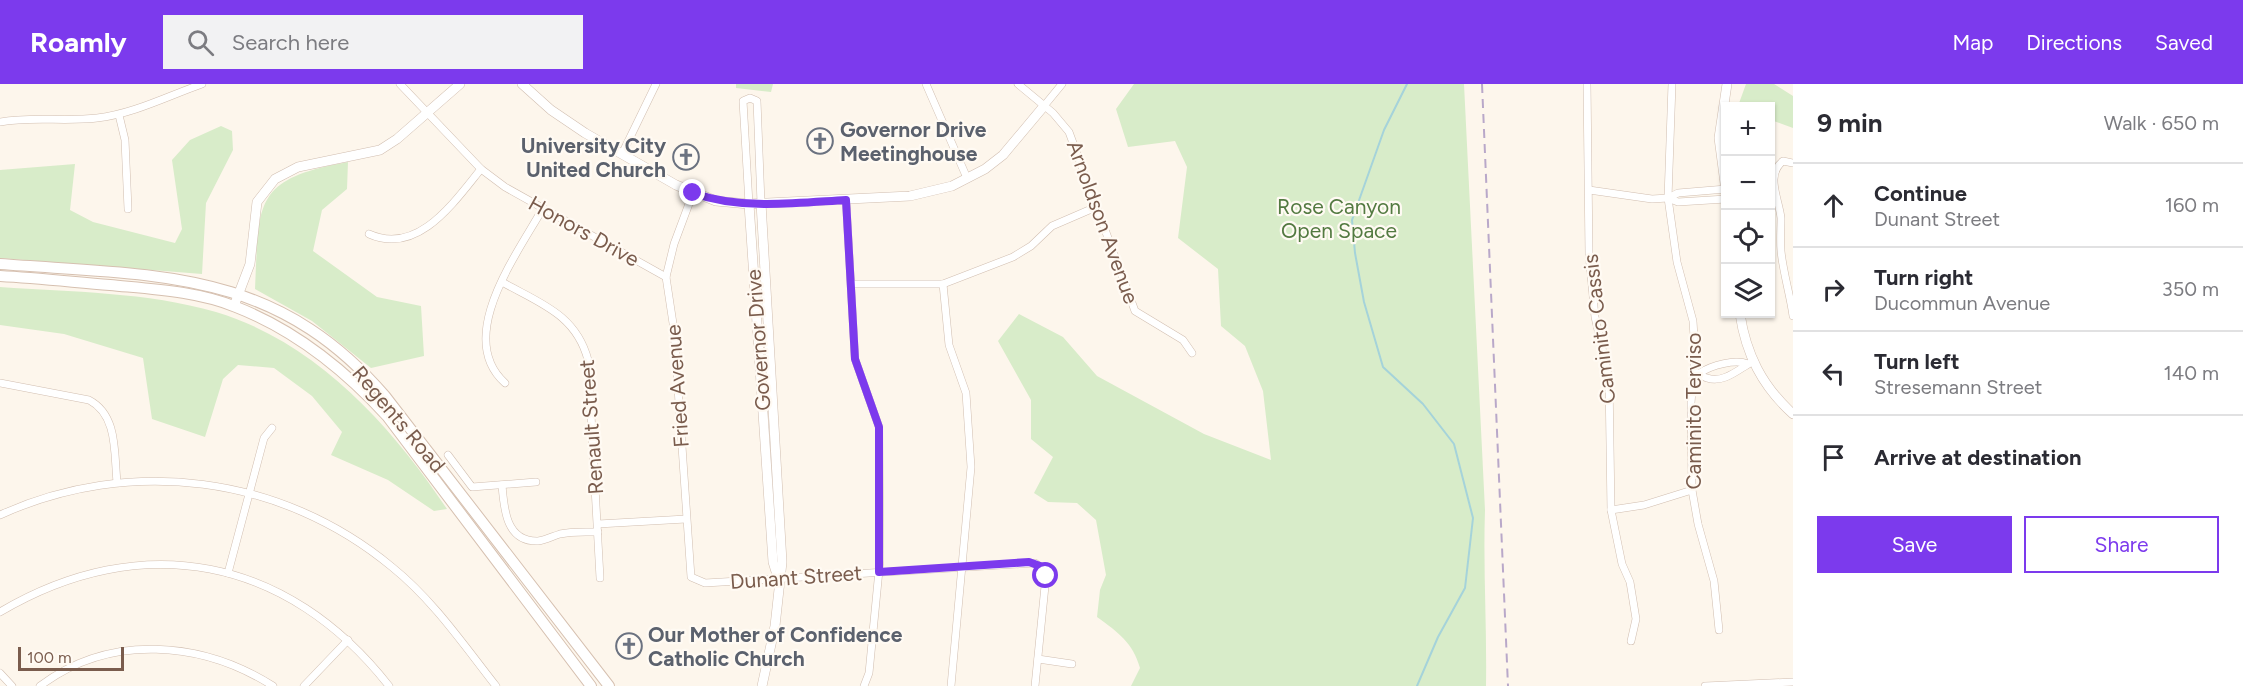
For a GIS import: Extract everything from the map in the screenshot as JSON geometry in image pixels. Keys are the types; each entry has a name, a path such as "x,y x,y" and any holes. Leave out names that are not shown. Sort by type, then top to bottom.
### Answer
{"main road":[{"name":"Regents Road","path":"0,264 156,276 239,293 291,318 324,338 376,386 609,686"},
{"name":"Regents Road","path":"0,276 163,290 234,306 268,321 312,347 375,403 409,444 591,686"}],"street":[{"path":"176,84 179,92"},
{"path":"0,122 33,119 94,119 119,115 202,84"},
{"name":"Honors Drive","path":"400,84 481,169 543,208 666,277"},
{"path":"234,306 250,264 257,202 275,179 298,167 380,150 460,84"},
{"path":"522,84 551,110 622,154 693,193 716,201 748,204 846,200 931,192 952,186 985,169 1003,155 1062,84"},
{"path":"622,154 656,84"},
{"path":"926,84 967,178"},
{"name":"Arnoldson Avenue","path":"1018,84 1069,132 1135,311 1183,340 1192,353"},
{"name":"Caminito Cassis","path":"1587,84 1589,254 1595,317 1608,379 1611,510 1622,564 1630,582 1636,619 1631,641"},
{"name":"Caminito Terviso","path":"1671,84 1668,198 1677,262 1693,321 1697,372 1691,404 1692,490 1698,524 1714,581 1719,630"},
{"path":"1721,156 1720,116 1727,84"},
{"name":"Governor Drive","path":"762,686 775,626 778,579 782,562 757,101 750,98 743,101 748,204 772,562 778,579"},
{"path":"119,115 125,140 128,209"},
{"path":"1775,174 1776,168 1783,160 1793,163"},
{"path":"369,234 382,240 399,239 432,225 448,210 481,169"},
{"path":"1589,190 1652,199 1668,198 1678,193 1721,190"},
{"name":"Fried Avenue","path":"693,193 674,244 666,277 674,330 689,572 696,581"},
{"path":"1668,198 1678,202 1721,199"},
{"path":"846,200 855,359 879,427 879,572 869,673 864,686"},
{"path":"1775,202 1781,216 1781,252 1793,316"},
{"path":"851,284 943,284 1013,257 1031,246 1052,226 1096,207"},
{"path":"505,383 494,374 486,338 488,315 493,298 543,208"},
{"name":"Renault Street","path":"502,282 564,318 583,341 588,360 600,578"},
{"path":"943,284 948,345 966,393 971,468 951,686"},
{"path":"1741,318 1750,363 1793,414"},
{"path":"1697,372 1708,367 1740,361 1750,363"},
{"path":"1732,363 1735,374"},
{"path":"1697,372 1708,378 1735,374 1743,371 1750,363"},
{"path":"0,383 89,400 100,406 110,422 117,482"},
{"path":"228,573 264,438 272,428"},
{"path":"448,455 472,487 536,482"},
{"path":"0,515 49,497 117,482 162,479 249,492 287,505 331,524 366,546 423,596 496,686"},
{"path":"502,485 505,514 509,525 528,540 539,541 561,533 598,528 686,519"},
{"path":"1611,510 1644,505 1692,490"},
{"name":"Dunant Street","path":"696,581 705,583 778,579 1029,562 1040,566 1046,576 1038,659"},
{"path":"0,612 53,584 122,566 185,565 228,573 264,585 322,618 348,640 389,686"},
{"path":"304,686 348,640"},
{"path":"40,686 68,668 92,658 146,648 177,649 206,655 253,673 273,686"},
{"path":"1035,686 1038,659 1072,664"},
{"path":"0,673 12,686"},
{"path":"1705,686 1793,682"}],"green space":[{"path":"736,84 773,84 771,92 736,88"},
{"name":"Rose Canyon Open Space","path":"1134,84 1464,84 1485,510 1486,686 1131,686 1140,668 1137,659 1129,645 1118,633 1097,617 1100,590 1106,575 1096,520 1077,503 1048,502 1034,493 1053,457 1031,439 1031,400 998,341 1019,314 1063,337 1097,376 1204,434 1271,460 1263,391 1245,346 1221,326 1218,269 1178,238 1187,167 1175,141 1128,147 1116,109"},
{"path":"1746,84 1774,84 1793,96 1793,128 1775,121 1775,102 1739,102"},
{"path":"221,126 232,131 233,150 206,203 202,274 0,258 0,170 75,164 70,210 93,222 175,243 182,229 172,160 190,140"},
{"path":"348,162 347,189 322,210 313,251 377,297 421,306 424,356 371,368 312,321 255,289 258,235 261,215 267,199 278,187 294,177"},
{"path":"0,287 163,300 216,312 252,326 286,344 318,365 348,390 401,447 447,509 434,511 388,480 331,455 342,432 312,396 274,368 238,365 223,379 205,437 152,419 143,358 64,334 0,325"}],"waterway":[{"path":"1407,84 1384,130 1352,220 1355,253 1364,302 1383,367 1423,404 1454,444 1473,518 1465,588 1438,637 1417,686"}],"railway":[{"path":"1482,84 1508,686"}],"place":[{"name":"Governor Drive Meetinghouse","path":"820,141"},
{"name":"University City United Church","path":"686,157"},
{"name":"Our Mother of Confidence Catholic Church","path":"629,646"}],"route":[{"path":"693,193 716,201 748,204 846,200 855,359 879,427 879,572 1029,562 1040,566 1046,576"}]}
